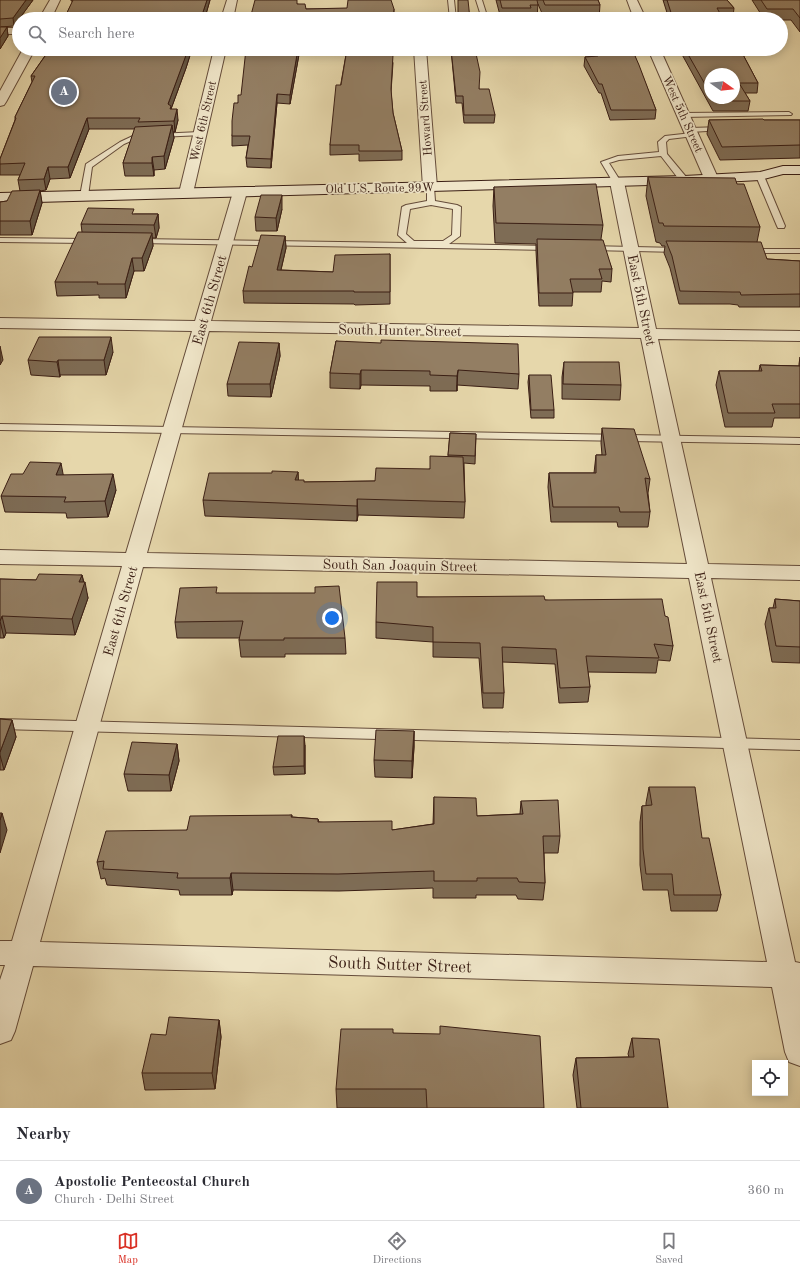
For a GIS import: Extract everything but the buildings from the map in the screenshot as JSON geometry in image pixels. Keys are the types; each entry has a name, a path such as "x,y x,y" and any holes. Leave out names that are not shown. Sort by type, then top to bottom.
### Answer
{"main road":[{"name":"Old U.S. Route 99W","path":"760,176 783,170 800,170"},
{"name":"Old U.S. Route 99W","path":"0,198 617,182 760,176 786,180 800,180"}],"street":[{"path":"49,12 55,0"},
{"path":"229,12 232,0"},
{"path":"632,0 637,12"},
{"path":"0,31 12,31"},
{"path":"0,102 25,56"},
{"name":"West 6th Street","path":"186,193 218,56"},
{"name":"Howard Street","path":"421,56 430,187"},
{"name":"West 5th Street","path":"657,56 712,178"},
{"name":"East 5th Street","path":"617,182 735,744 792,975 800,1052"},
{"name":"East 6th Street","path":"0,1031 11,953 87,726 240,192"},
{"name":"South Hunter Street","path":"0,323 800,336"},
{"name":"South San Joaquin Street","path":"0,556 800,574"},
{"name":"South Sutter Street","path":"11,953 792,975"}],"lane":[{"path":"451,0 452,12"},
{"path":"479,0 483,12"},
{"path":"759,114 764,123"},
{"path":"683,115 789,114"},
{"path":"684,180 664,154 662,142 667,137 728,129"},
{"path":"84,196 89,166 122,143 137,136 200,134"},
{"path":"617,182 605,162 618,158 664,154"},
{"path":"760,176 781,226"},
{"path":"430,187 431,203"},
{"path":"431,203 457,206 456,236 445,243 412,243 402,235 406,207 431,203"},
{"path":"0,240 93,241"},
{"path":"132,241 560,248"},
{"path":"584,248 685,250"},
{"path":"739,250 800,251"},
{"path":"0,427 800,441"},
{"path":"0,724 800,745"}],"place":[{"name":"Apostolic Pentecostal Church","path":"64,92"}]}
